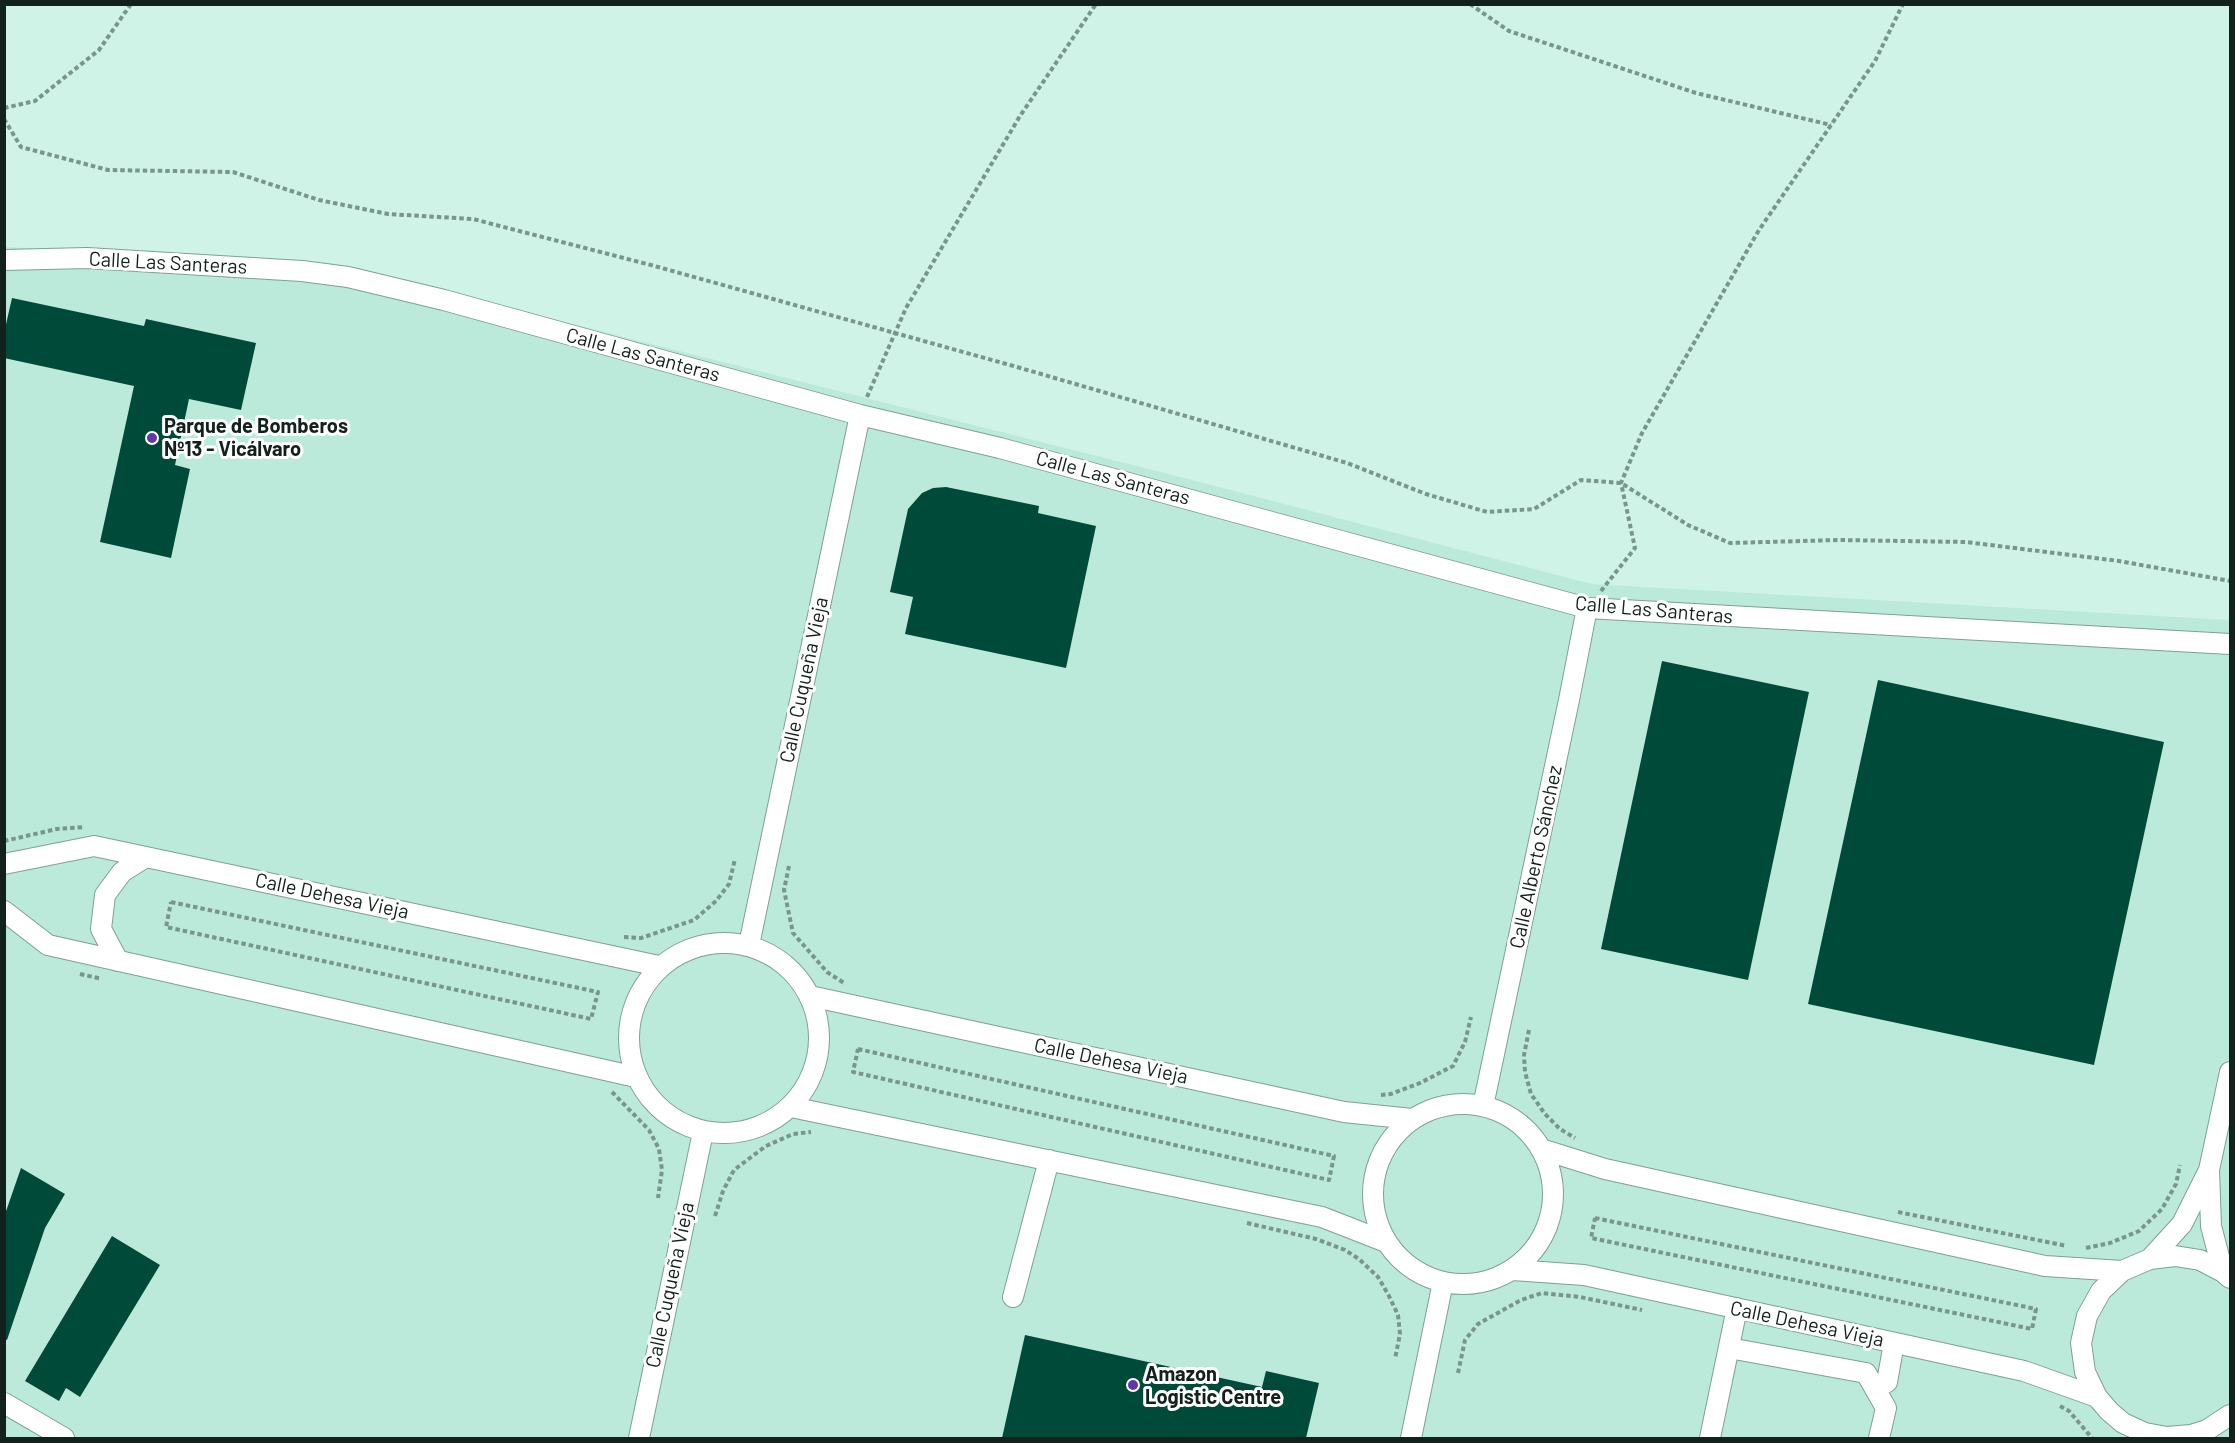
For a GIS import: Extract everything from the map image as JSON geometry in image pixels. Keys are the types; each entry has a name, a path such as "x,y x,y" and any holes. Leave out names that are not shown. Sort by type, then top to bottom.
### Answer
{"street":[{"name":"Calle Las Santeras","path":"4,260 87,258 302,271 348,277 444,300 860,415 1000,448 1587,608 2230,644"},
{"name":"Calle Cuqueña Vieja","path":"748,945 860,415"},
{"name":"Calle Alberto Sánchez","path":"1483,1106 1587,608"},
{"name":"Calle Dehesa Vieja","path":"4,864 94,846 659,966"},
{"path":"118,961 101,929 105,895 123,872 146,857"},
{"path":"4,911 48,945 636,1077"},
{"path":"717,942 748,945 774,956 795,973 810,996 819,1024 818,1054 809,1082 791,1107 765,1125 734,1133 703,1132 675,1121 652,1102 636,1077 627,1048 629,1018 640,990 659,966 686,949 717,942"},
{"name":"Calle Dehesa Vieja","path":"810,996 1344,1112 1412,1119"},
{"path":"2150,1259 2182,1224 2209,1170 2227,1110 2230,1072"},
{"path":"1458,1104 1483,1106 1506,1115 1526,1129 1541,1149 1551,1174 1553,1201 1547,1228 1533,1251 1513,1270 1467,1284 1443,1282 1421,1274 1401,1260 1386,1242 1375,1217 1372,1190 1378,1162 1392,1138 1412,1119 1434,1108 1458,1104"},
{"path":"791,1107 1322,1217 1386,1242"},
{"name":"Calle Cuqueña Vieja","path":"639,1438 703,1132"},
{"path":"1541,1149 1605,1169 2045,1266 2122,1271"},
{"path":"1013,1297 1049,1160"},
{"path":"2209,1170 2211,1226 2227,1275"},
{"path":"2227,1275 2200,1260 2175,1256 2150,1259 2122,1271 2101,1291 2087,1316 2081,1344 2085,1372 2097,1397 2125,1431 2168,1437 2189,1437 2228,1419"},
{"name":"Calle Dehesa Vieja","path":"1513,1270 1584,1275 1894,1342 2024,1371 2097,1397"},
{"path":"1411,1438 1443,1282"},
{"path":"1710,1438 1737,1308"},
{"path":"1875,1389 1887,1382 1894,1342"},
{"path":"1729,1348 1866,1373 1886,1408 1879,1438"},
{"path":"4,1403 64,1438"}],"path":[{"path":"4,108 35,101 99,50 131,4"},
{"path":"860,415 906,308 1020,116 1096,4"},
{"path":"1470,4 1509,31 1696,93 1831,125"},
{"path":"1587,608 1635,548 1621,483 1642,433 1759,230 1875,62 1903,4"},
{"path":"4,119 21,147 108,170 233,172 319,200 377,212 473,219 731,287 1347,463 1426,494 1487,512 1534,509 1581,480 1621,483 1688,525 1730,543 1838,540 1966,542 2119,561 2230,581"},
{"path":"622,937 641,938 694,920 716,901 729,884 735,859"},
{"path":"789,866 784,890 793,933 827,972 851,987"},
{"path":"171,902 598,992 591,1019 166,927 171,902"},
{"path":"1373,1096 1391,1094 1420,1083 1453,1066 1465,1042 1471,1017"},
{"path":"1529,1030 1524,1055 1525,1072 1531,1094 1545,1114 1560,1129 1583,1142"},
{"path":"858,1049 1334,1156 1329,1180 853,1072 858,1049"},
{"path":"611,1091 649,1130 658,1149 662,1170 658,1198"},
{"path":"716,1216 723,1191 734,1170 766,1146 793,1134 817,1131"},
{"path":"2081,1249 2110,1244 2139,1232 2162,1209 2176,1184 2180,1165"},
{"path":"1595,1218 2036,1309 2032,1329 1591,1238 1595,1218"},
{"path":"1316,1239 1345,1250 1359,1259 1378,1277 1398,1315 1400,1334 1395,1359"},
{"path":"2048,1243 2070,1247"},
{"path":"1458,1373 1465,1340 1478,1324 1521,1300 1542,1293 1580,1297"},
{"path":"2059,1405 2069,1411 2092,1438"}],"shaded area":[{"path":"5,247 329,263 1169,474 1592,584 2230,620 2230,1438 5,1438"}],"building":[{"name":"Parque de Bomberos Nº13 - Vicálvaro","path":"12,298 144,326 146,319 256,343 241,410 189,399 175,465 190,469 171,558 100,542 134,386 4,358 4,333"},
{"path":"946,487 1039,506 1038,513 1096,526 1066,668 905,634 913,597 890,592 908,509 922,493 933,488"},
{"path":"1662,661 1809,692 1748,980 1601,949"},
{"path":"1878,680 2164,742 2094,1065 1808,1004"},
{"path":"21,1168 65,1194 45,1228 7,1340 4,1339 4,1217"},
{"path":"112,1236 160,1265 80,1397 66,1388 59,1401 25,1381"},
{"name":"Amazon Logistic Centre","path":"1025,1335 1262,1387 1266,1371 1319,1383 1306,1438 1002,1438"}],"place":[{"name":"Parque de Bomberos Nº13 - Vicálvaro","path":"152,438"},
{"name":"Amazon Logistic Centre","path":"1133,1385"}]}
